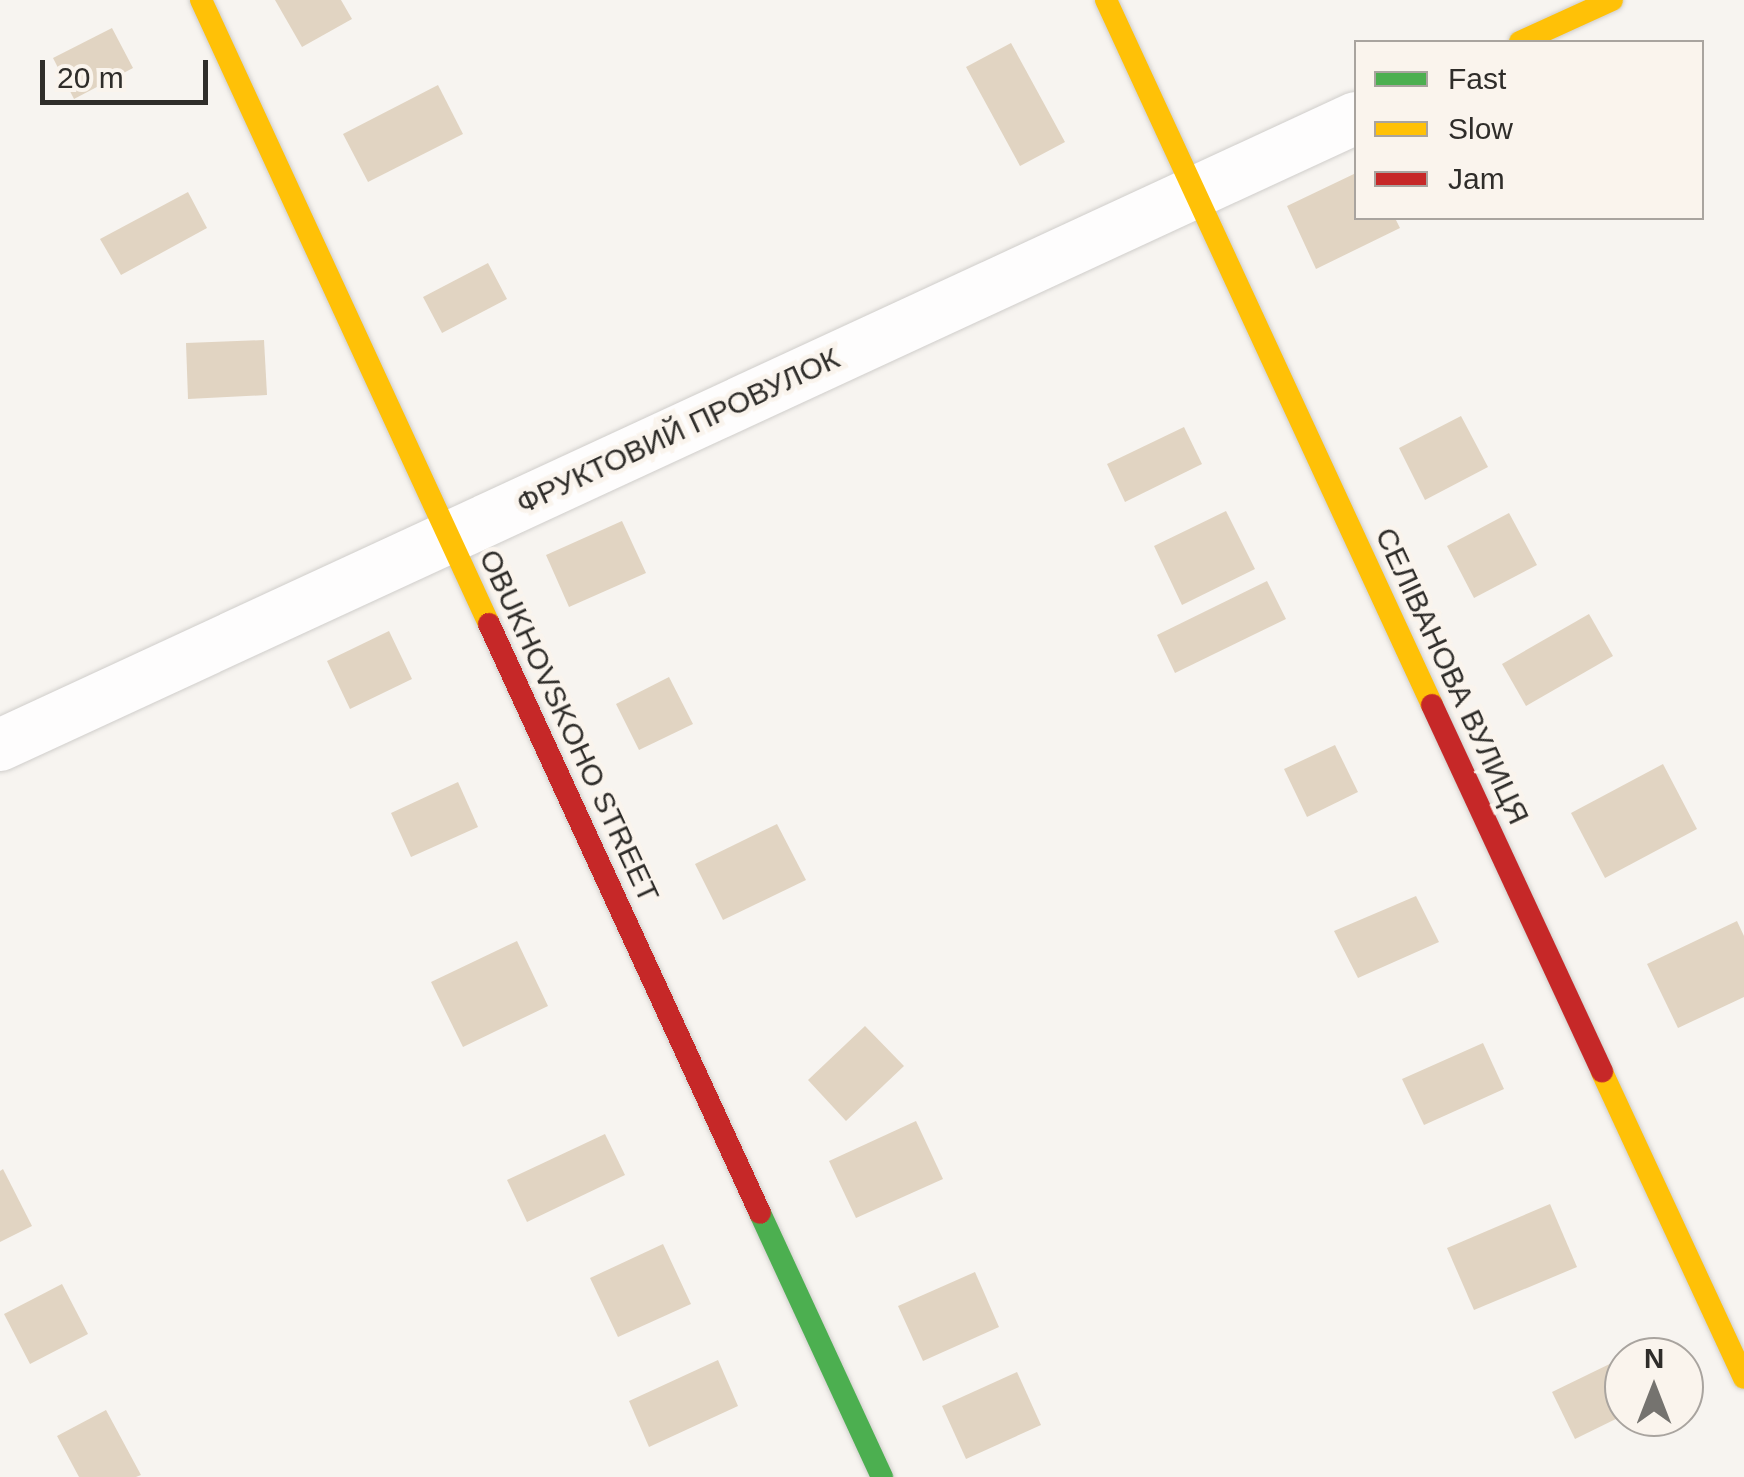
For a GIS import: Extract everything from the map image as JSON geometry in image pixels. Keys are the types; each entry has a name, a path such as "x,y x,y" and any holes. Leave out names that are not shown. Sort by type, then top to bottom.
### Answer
{"street":[{"name":"OBUKHOVSKOHO STREET","path":"201,0 882,1477"},
{"name":"СЕЛІВАНОВА ВУЛИЦЯ","path":"1106,0 1744,1378"},
{"path":"1524,40 1612,0"},
{"name":"ФРУКТОВИЙ ПРОВУЛОК","path":"0,745 1354,119"}],"building":[{"path":"275,0 341,0 352,19 302,47"},
{"path":"112,28 133,68 74,99 53,58"},
{"path":"1011,43 1065,142 1020,166 966,67"},
{"path":"438,85 463,134 368,182 343,134"},
{"path":"1354,174 1354,220 1396,220 1400,228 1316,269 1287,206"},
{"path":"188,192 207,228 121,275 100,239"},
{"path":"488,263 507,299 442,333 423,297"},
{"path":"264,340 267,395 188,399 186,343"},
{"path":"1461,416 1488,467 1425,500 1399,448"},
{"path":"1184,427 1202,464 1125,502 1107,464"},
{"path":"1226,511 1255,569 1182,605 1154,546"},
{"path":"1509,513 1537,565 1474,598 1447,546"},
{"path":"622,521 646,573 569,607 546,555"},
{"path":"1267,581 1286,619 1175,673 1157,635"},
{"path":"1589,614 1613,656 1526,706 1502,664"},
{"path":"389,631 412,679 350,709 327,661"},
{"path":"669,677 693,724 639,750 616,704"},
{"path":"1335,745 1358,792 1307,817 1284,769"},
{"path":"1663,764 1697,829 1605,878 1571,813"},
{"path":"458,782 478,827 411,857 391,813"},
{"path":"777,824 806,880 723,920 695,864"},
{"path":"1416,896 1439,942 1358,978 1334,931"},
{"path":"1737,921 1744,936 1744,997 1678,1028 1647,964"},
{"path":"517,941 548,1006 463,1047 431,982"},
{"path":"865,1026 904,1066 846,1121 808,1080"},
{"path":"1483,1043 1504,1089 1424,1125 1402,1079"},
{"path":"916,1121 943,1179 856,1218 829,1161"},
{"path":"605,1134 625,1175 527,1222 507,1180"},
{"path":"3,1169 32,1226 0,1242 0,1171"},
{"path":"1550,1204 1577,1267 1474,1310 1447,1248"},
{"path":"663,1244 691,1304 618,1337 590,1278"},
{"path":"975,1272 999,1327 923,1361 898,1306"},
{"path":"62,1284 88,1334 30,1364 4,1314"},
{"path":"718,1360 738,1406 649,1447 629,1401"},
{"path":"1604,1367 1604,1425 1575,1439 1552,1392"},
{"path":"1017,1372 1041,1425 966,1459 942,1406"},
{"path":"106,1410 141,1475 79,1477 57,1436"}],"traffic: fast":[{"path":"760,1213 882,1477"}],"traffic: slow":[{"path":"201,0 489,624"},
{"path":"1106,0 1432,705"},
{"path":"1524,40 1612,0"},
{"path":"1602,1072 1744,1378"}],"traffic: jam":[{"path":"489,624 760,1213"},
{"path":"1432,705 1602,1072"}]}
